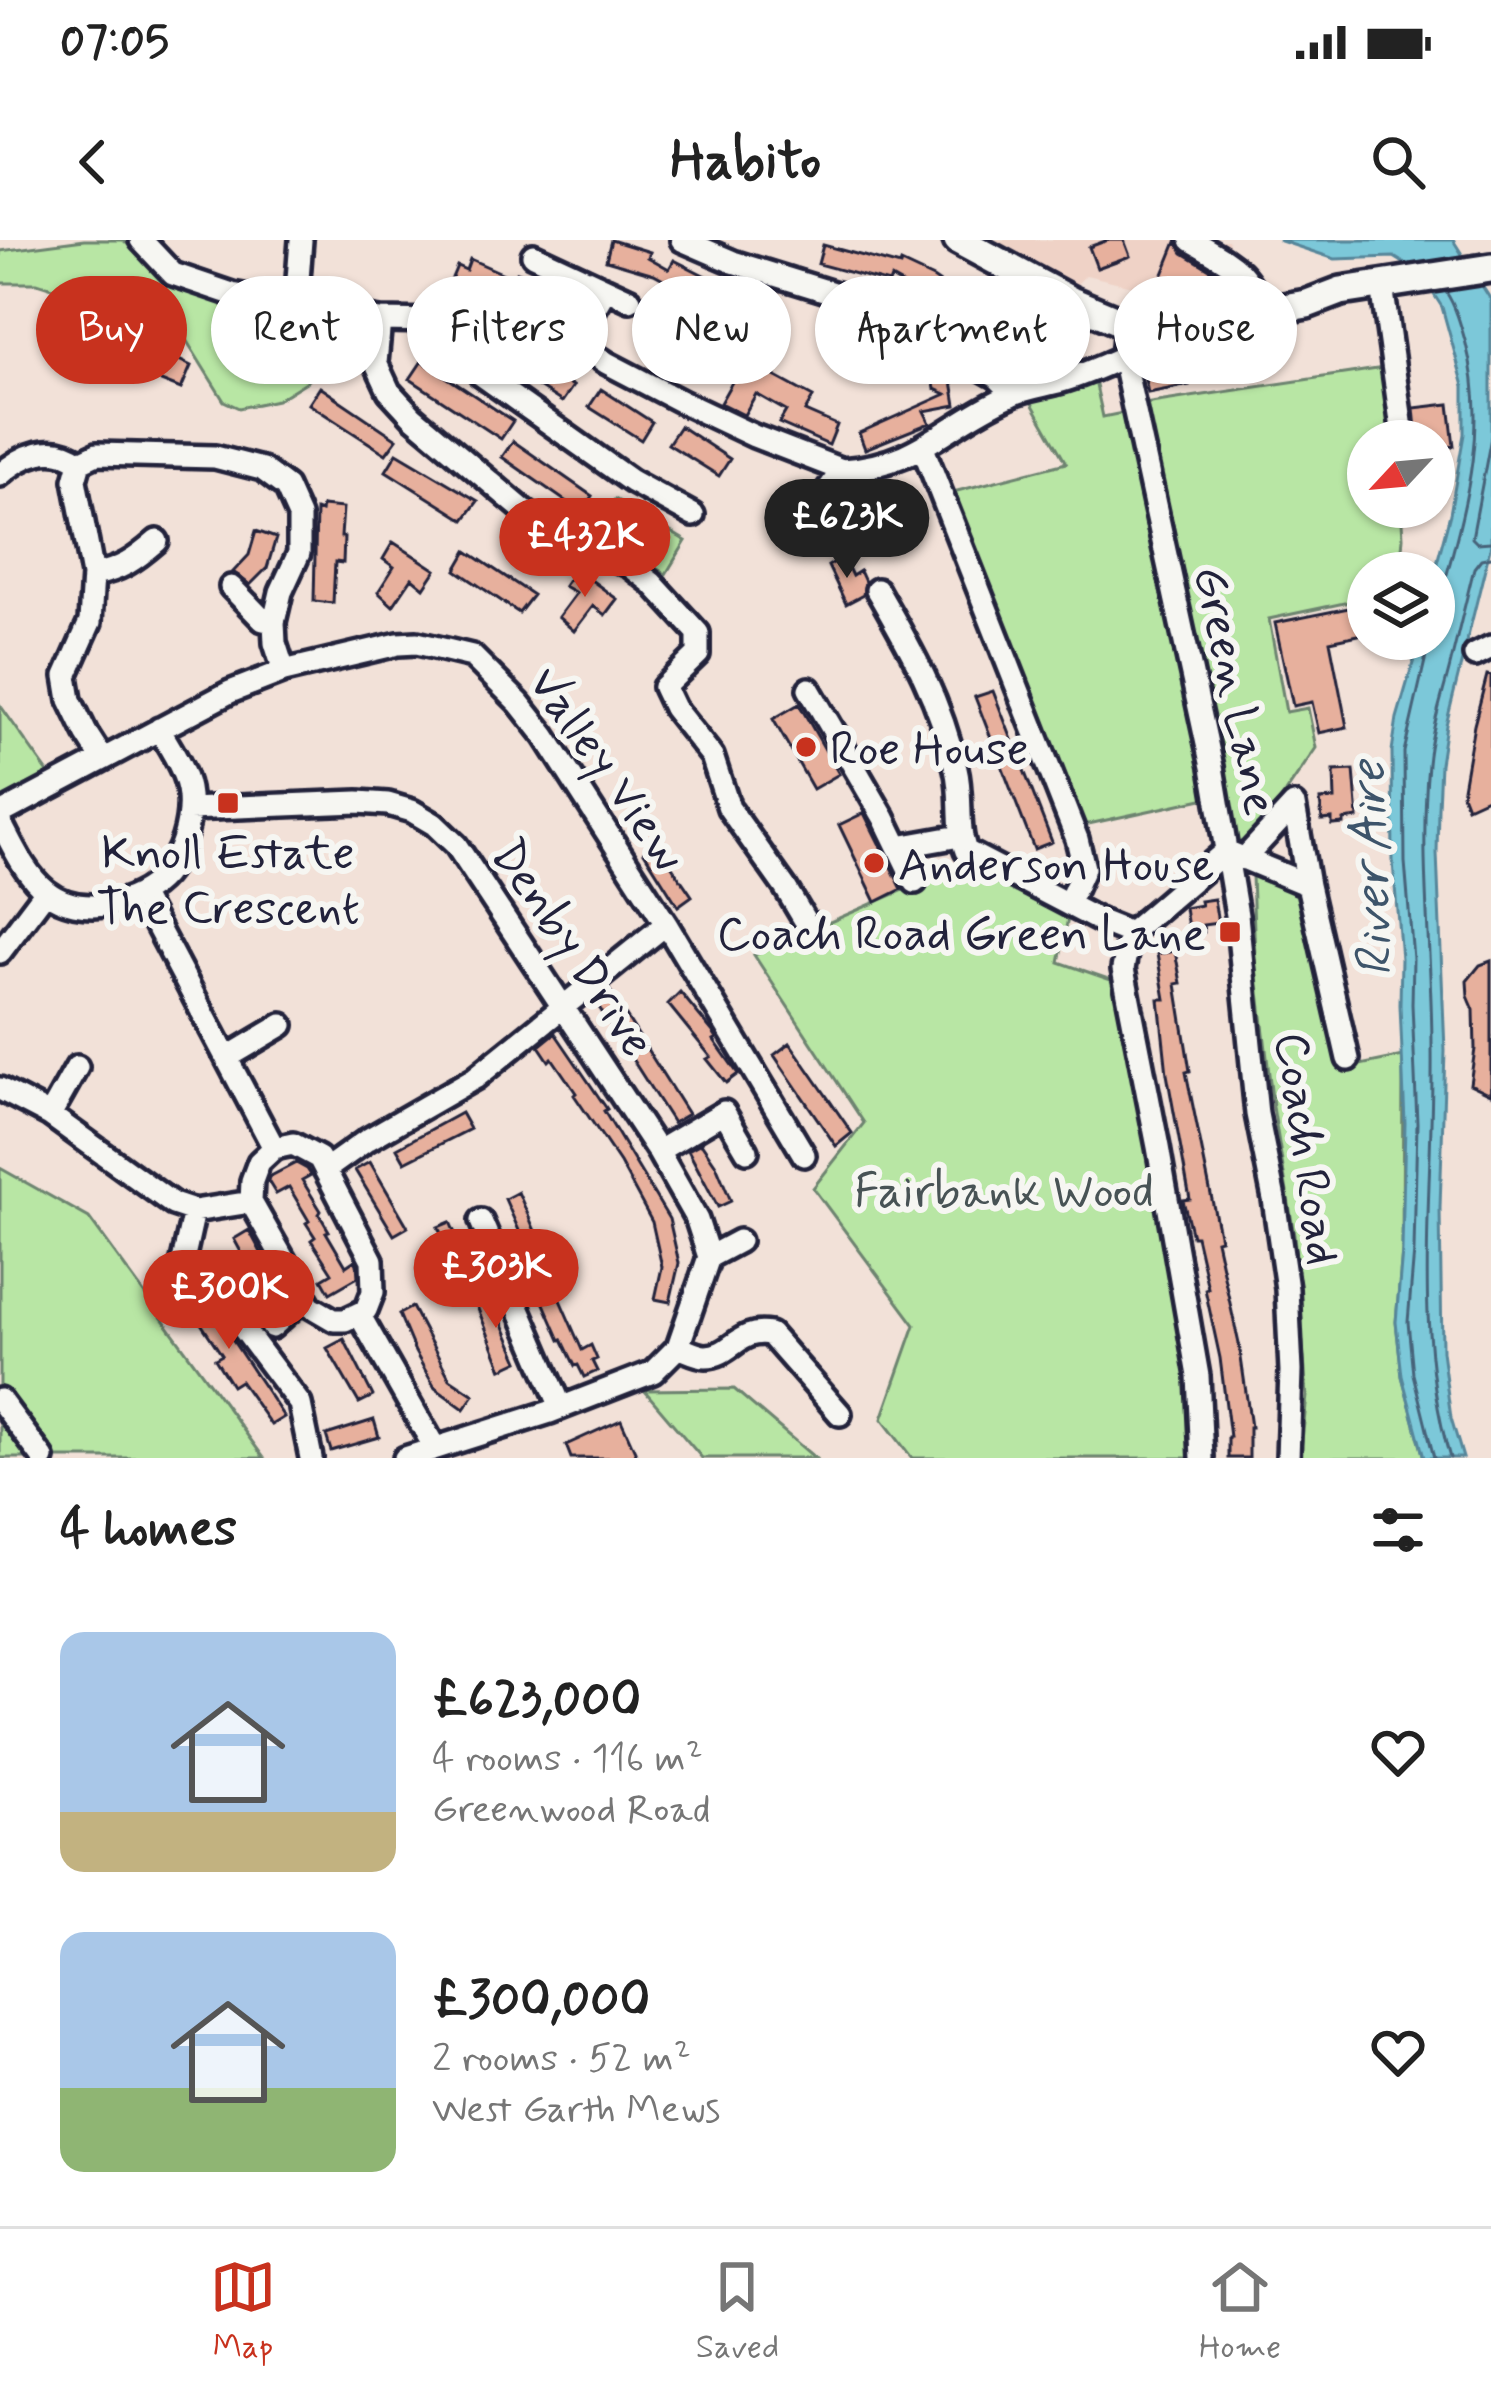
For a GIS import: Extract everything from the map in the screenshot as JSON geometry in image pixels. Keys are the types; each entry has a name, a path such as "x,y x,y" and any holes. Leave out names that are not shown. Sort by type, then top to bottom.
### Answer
{"main road":[{"path":"958,240 1114,319"},
{"path":"1297,306 1341,291 1392,292 1486,278"}],"street":[{"path":"140,240 173,274 211,287"},
{"path":"298,276 301,240"},
{"path":"682,240 709,245 733,262 815,287"},
{"path":"1191,240 1247,276"},
{"path":"533,255 578,276"},
{"path":"608,290 630,300"},
{"path":"1392,292 1401,420"},
{"path":"608,364 754,436 842,470 873,468 923,448 1013,393 1114,361"},
{"path":"383,379 412,417 541,525 629,566 698,633 698,654 664,687 674,708 712,756 729,808 804,919"},
{"path":"494,384 631,481 693,515"},
{"path":"1004,384 1013,393"},
{"name":"Green Lane","path":"1120,935 1235,855 1129,384"},
{"path":"923,448 1077,839 1084,868 1068,904"},
{"path":"0,475 27,455 53,451 80,462"},
{"path":"102,758 70,700 66,676 90,622 93,575 75,480 80,462 97,454 215,457 262,469 286,487 299,516 299,553 281,592 274,622 284,671"},
{"path":"793,512 824,497 842,470"},
{"path":"824,497 838,526"},
{"path":"93,575 131,564 157,542"},
{"path":"231,587 262,620 274,622"},
{"path":"877,590 926,676 945,723 958,776 960,836 966,851 1120,935 1198,1376 1202,1458"},
{"name":"Valley View","path":"159,729 230,692 284,671 398,644 417,643 472,656 545,736 666,924 729,1012 804,1155"},
{"path":"809,689 915,882"},
{"path":"159,729 183,772 189,809 184,838 162,877 140,894 108,905 82,907 46,891 23,865 0,818 102,758 159,729"},
{"name":"Denby Drive","path":"189,809 358,802 388,804 434,824 456,845 658,1151 698,1220 709,1257"},
{"path":"1308,885 1235,855 1294,805 1348,1060"},
{"path":"898,847 960,836"},
{"name":"Coach Road","path":"1235,855 1257,1114 1287,1288 1288,1458"},
{"path":"0,952 46,891"},
{"path":"140,894 274,1148"},
{"path":"325,1170 475,1078 666,924"},
{"path":"228,1057 282,1025"},
{"path":"50,1115 77,1067"},
{"path":"0,1089 50,1115 173,1204 194,1211 251,1202"},
{"path":"658,1151 724,1112 747,1151"},
{"path":"293,1144 319,1158 372,1260 373,1292 366,1310 359,1314 334,1320 310,1306 251,1202 259,1162 274,1148 293,1144"},
{"path":"182,1270 194,1211"},
{"path":"481,1221 561,1407"},
{"path":"405,1458 652,1372 678,1347 709,1257 739,1240"},
{"path":"215,1292 300,1404 311,1458"},
{"path":"272,1328 304,1298"},
{"path":"359,1314 435,1448"},
{"path":"678,1347 702,1357 719,1354 755,1331 770,1334 840,1414"},
{"path":"0,1400 43,1458"}],"shaded area":[{"path":"987,240 1228,240 1236,276 1114,276 1114,282 1086,275 1054,276"}],"green space":[{"path":"123,240 161,276 36,276 36,283 0,283 0,251"},
{"path":"187,291 211,300 211,380 187,341"},
{"path":"1384,368 1391,420 1347,420 1347,528 1402,528 1402,552 1347,552 1347,602 1269,619 1286,712 1308,708 1316,748 1258,833 1237,844 1144,404"},
{"path":"1095,381 1103,417 1127,412 1207,798 1084,825 953,492 1066,463 1029,398"},
{"path":"213,384 303,384 277,400 239,408 224,401"},
{"path":"615,499 686,541 666,574 595,533"},
{"path":"0,705 49,774 0,802"},
{"name":"Fairbank Wood","path":"968,862 1068,918 1059,962 1114,981 1152,1144 1191,1369 1197,1458 912,1458 882,1419 915,1325 813,1188 864,1123 754,955"},
{"path":"1252,875 1302,896 1346,1068 1403,1056 1402,1251 1396,1322 1402,1376 1424,1458 1300,1458 1307,1396 1294,1235 1255,959"},
{"path":"0,1168 89,1218 264,1458 0,1458"},
{"path":"734,1389 815,1458 702,1458 644,1390"}],"water":[{"name":"River Aire","path":"1278,240 1453,240 1491,300 1491,544 1446,725 1438,808 1445,1051 1442,1351 1451,1418 1463,1458 1424,1458 1402,1376 1396,1322 1405,1123 1392,751 1414,660 1455,660 1455,552 1440,552 1446,528 1455,528 1464,386 1442,307 1420,273 1394,257 1335,259"}],"building":[{"path":"611,240 650,252 648,257 669,269 674,260 706,276 658,276 606,260"},
{"path":"1124,240 1130,256 1097,268 1089,247"},
{"path":"1176,242 1183,253 1221,276 1162,276"},
{"path":"823,245 901,263 929,276 863,276 818,264"},
{"path":"470,259 508,276 453,276 457,266 466,270"},
{"path":"418,384 457,384 513,421 501,439"},
{"path":"534,384 570,384 562,402"},
{"path":"731,384 789,384 813,397 805,411 837,425 829,445 779,423 786,411 756,394 744,415 720,403"},
{"path":"934,384 952,384 956,405 924,411 930,423 865,449 859,433 946,394"},
{"path":"1146,384 1189,385 1148,393"},
{"path":"320,387 397,439 386,454 309,404"},
{"path":"601,389 652,422 641,440 589,407"},
{"path":"1449,404 1451,420 1415,420 1414,408"},
{"path":"680,426 730,459 719,476 668,444"},
{"path":"513,441 592,496 581,512 502,457"},
{"path":"397,453 478,501 464,520 386,471"},
{"path":"322,506 343,508 343,563 335,562 333,603 314,601 316,510 321,512"},
{"path":"256,531 276,538 267,568 250,585 233,572 249,555"},
{"path":"393,542 436,570 424,588 412,578 393,606 378,592 394,567 383,559"},
{"path":"467,551 533,595 519,613 456,570"},
{"path":"843,557 852,576 860,571 865,582 863,595 846,604 828,566"},
{"path":"576,569 617,599 605,615 593,606 574,631 558,617 576,593 564,586"},
{"path":"1347,608 1347,637 1330,641 1347,727 1319,733 1312,702 1293,706 1275,623"},
{"path":"1487,675 1491,676 1491,796 1467,807 1462,794"},
{"path":"993,691 1052,842 1034,849 975,697"},
{"name":"Roe House","path":"799,704 839,774 813,789 773,719"},
{"path":"1354,770 1358,818 1332,825 1332,819 1322,820 1320,800 1335,799 1334,771"},
{"name":"Anderson House","path":"864,813 902,889 876,902 839,825"},
{"path":"656,843 692,896 678,906 644,852"},
{"path":"1214,899 1218,923 1203,925 1204,932 1189,935 1185,908"},
{"path":"1175,951 1190,1071 1186,1072 1239,1344 1251,1427 1249,1458 1228,1458 1230,1437 1208,1288 1183,1200 1190,1199 1167,1074 1159,999 1165,999 1157,954"},
{"path":"1491,961 1491,1094 1470,1084 1474,1010 1467,981 1480,965"},
{"path":"609,989 688,1114 673,1123 595,1001"},
{"path":"680,992 713,1032 738,1074 726,1083 668,1004"},
{"path":"555,1033 607,1109 669,1219 679,1263 670,1302 655,1299 662,1267 652,1222 576,1093 539,1046"},
{"path":"790,1043 852,1133 836,1146 774,1055"},
{"path":"461,1113 470,1129 405,1162 397,1148"},
{"path":"701,1143 731,1201 718,1207 688,1150"},
{"path":"370,1162 408,1227 394,1235 355,1170"},
{"path":"296,1163 311,1175 302,1180 346,1266 355,1260 357,1264 358,1277 330,1293 322,1279 332,1273 311,1240 315,1237 309,1221 289,1187 276,1194 268,1181"},
{"path":"518,1192 546,1256 533,1262 505,1199"},
{"path":"450,1222 478,1285 463,1291 438,1227"},
{"path":"249,1230 280,1288 265,1296 234,1239"},
{"path":"546,1268 582,1350 591,1345 597,1359 592,1361 597,1371 584,1377 560,1340 531,1274"},
{"path":"192,1280 284,1417 271,1425 240,1381 232,1386 215,1359 222,1355 180,1292 169,1288 172,1282 184,1285"},
{"path":"489,1292 519,1361 502,1369 474,1299"},
{"path":"412,1307 450,1379 474,1395 464,1409 435,1388 415,1352 399,1314"},
{"path":"344,1339 373,1396 359,1403 327,1348"},
{"path":"374,1420 379,1437 331,1451 326,1435"},
{"path":"621,1420 638,1458 571,1458 566,1445"}],"place":[{"name":"Roe House","path":"806,747"},
{"name":"Knoll Estate The Crescent","path":"228,803"},
{"name":"Anderson House","path":"874,863"},
{"name":"Coach Road Green Lane","path":"1230,932"}]}
